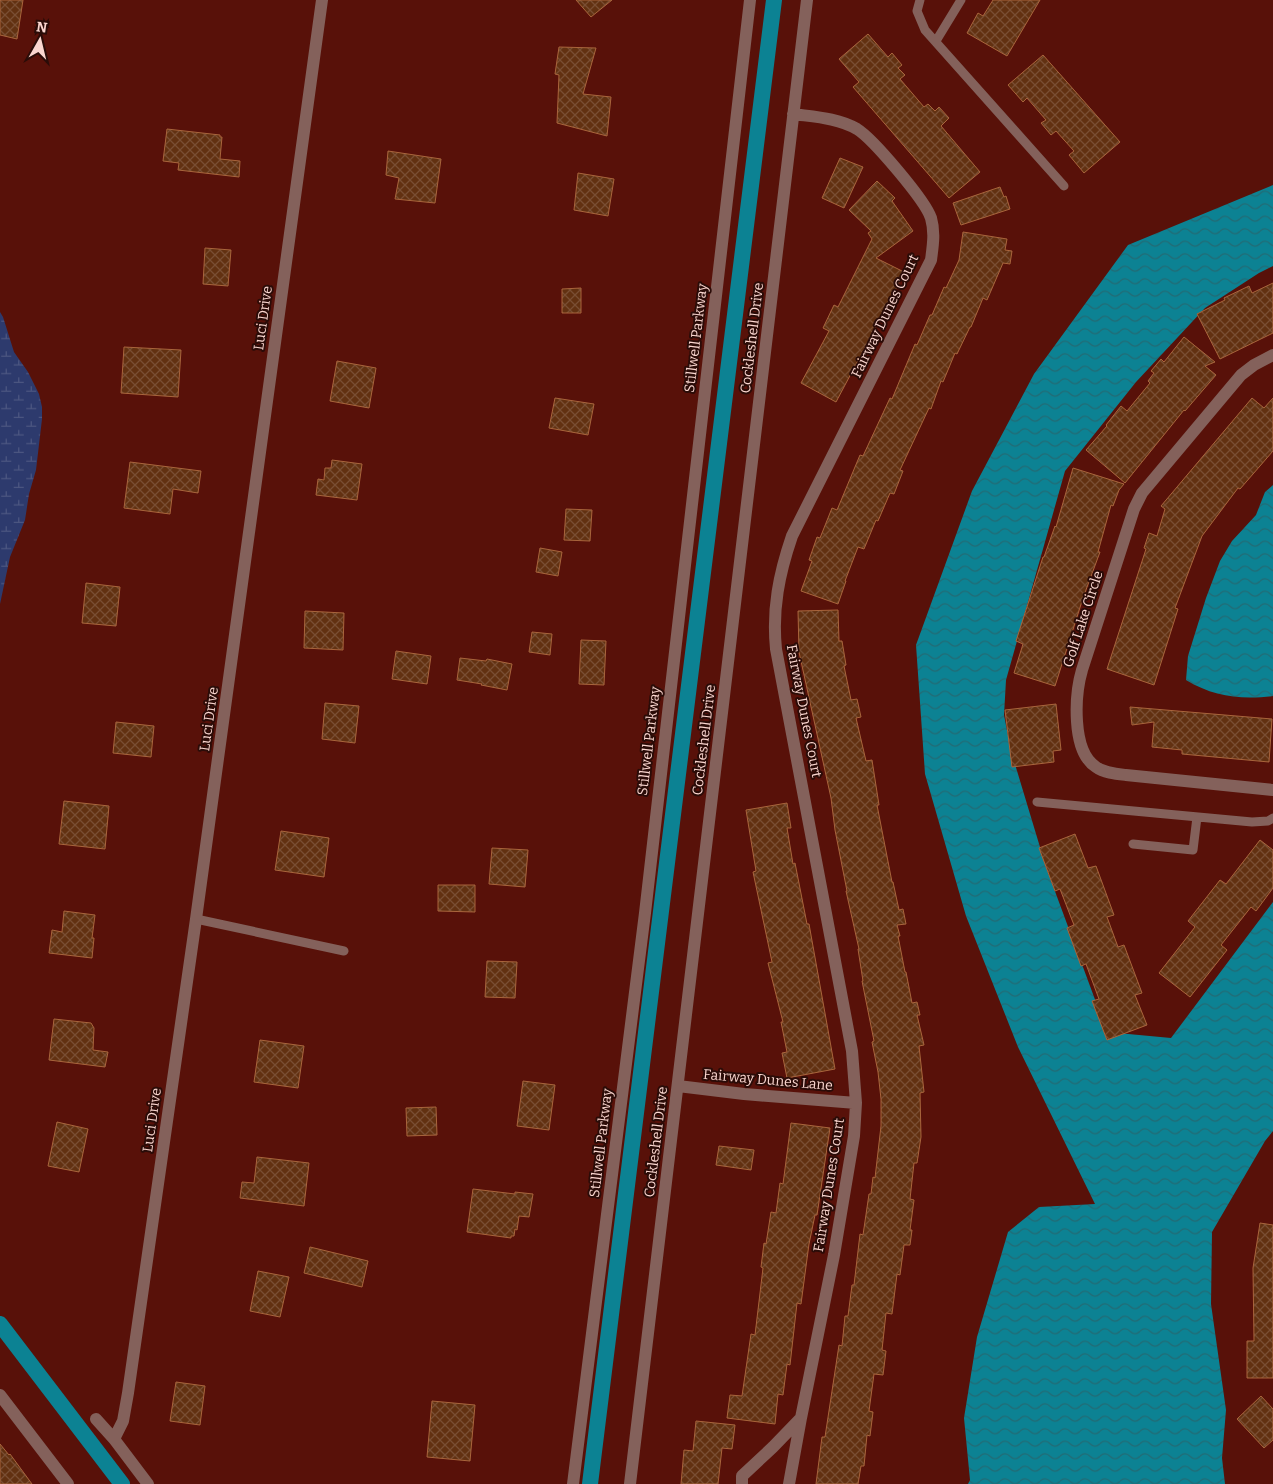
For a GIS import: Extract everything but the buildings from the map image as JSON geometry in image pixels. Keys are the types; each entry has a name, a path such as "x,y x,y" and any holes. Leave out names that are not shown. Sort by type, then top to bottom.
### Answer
{"street":[{"name":"Luci Drive","path":"114,1439 123,1421 128,1393 196,919 322,0"},
{"name":"Stillwell Parkway","path":"573,1484 644,913 750,0"},
{"name":"Cockleshell Drive","path":"630,1484 807,0"},
{"name":"Fairway Dunes Court","path":"789,1484 846,1182 854,1136 856,1103 852,1051 776,649 776,601 779,578 792,536 931,260 934,238 931,218 921,199 872,142 858,130 843,123 826,118 793,114"},
{"name":"Golf Lake Circle","path":"1273,355 1254,365 1241,375 1142,493 1134,509 1082,670 1077,686 1076,704 1084,754 1095,766 1110,773 1273,790"},
{"name":"Fairway Dunes Lane","path":"678,1086 763,1096 856,1103"},
{"path":"0,1395 68,1484"},
{"path":"742,1484 742,1476 800,1418"},
{"path":"96,1419 114,1439 148,1484"}],"lane":[{"path":"920,0 916,11 925,30 1064,186"},
{"path":"936,42 961,0"},
{"path":"1037,802 1252,822 1268,821 1273,818"},
{"path":"1134,844 1193,850 1197,817"},
{"path":"196,919 344,951"}],"green space":[{"path":"0,312 14,352 28,372 39,394 42,419 36,470 29,494 25,520 10,557 0,604"}],"water":[{"path":"1273,185 1273,266 1205,308 1136,382 1065,471 1006,680 1004,715 1011,751 1046,867 1107,1032 1171,1038 1273,902 1273,1131 1265,1141 1212,1232 1211,1304 1226,1410 1222,1458 1225,1484 968,1484 970,1480 964,1418 977,1337 1008,1232 1039,1207 1095,1204 1018,1047 966,916 925,774 916,645 972,491 1034,374 1128,245"},
{"path":"1273,485 1273,696 1250,698 1218,694 1186,680 1188,656 1220,561 1232,541 1256,515 1265,492"}],"waterway":[{"path":"590,1484 774,0"},
{"path":"0,1324 122,1484"}]}
